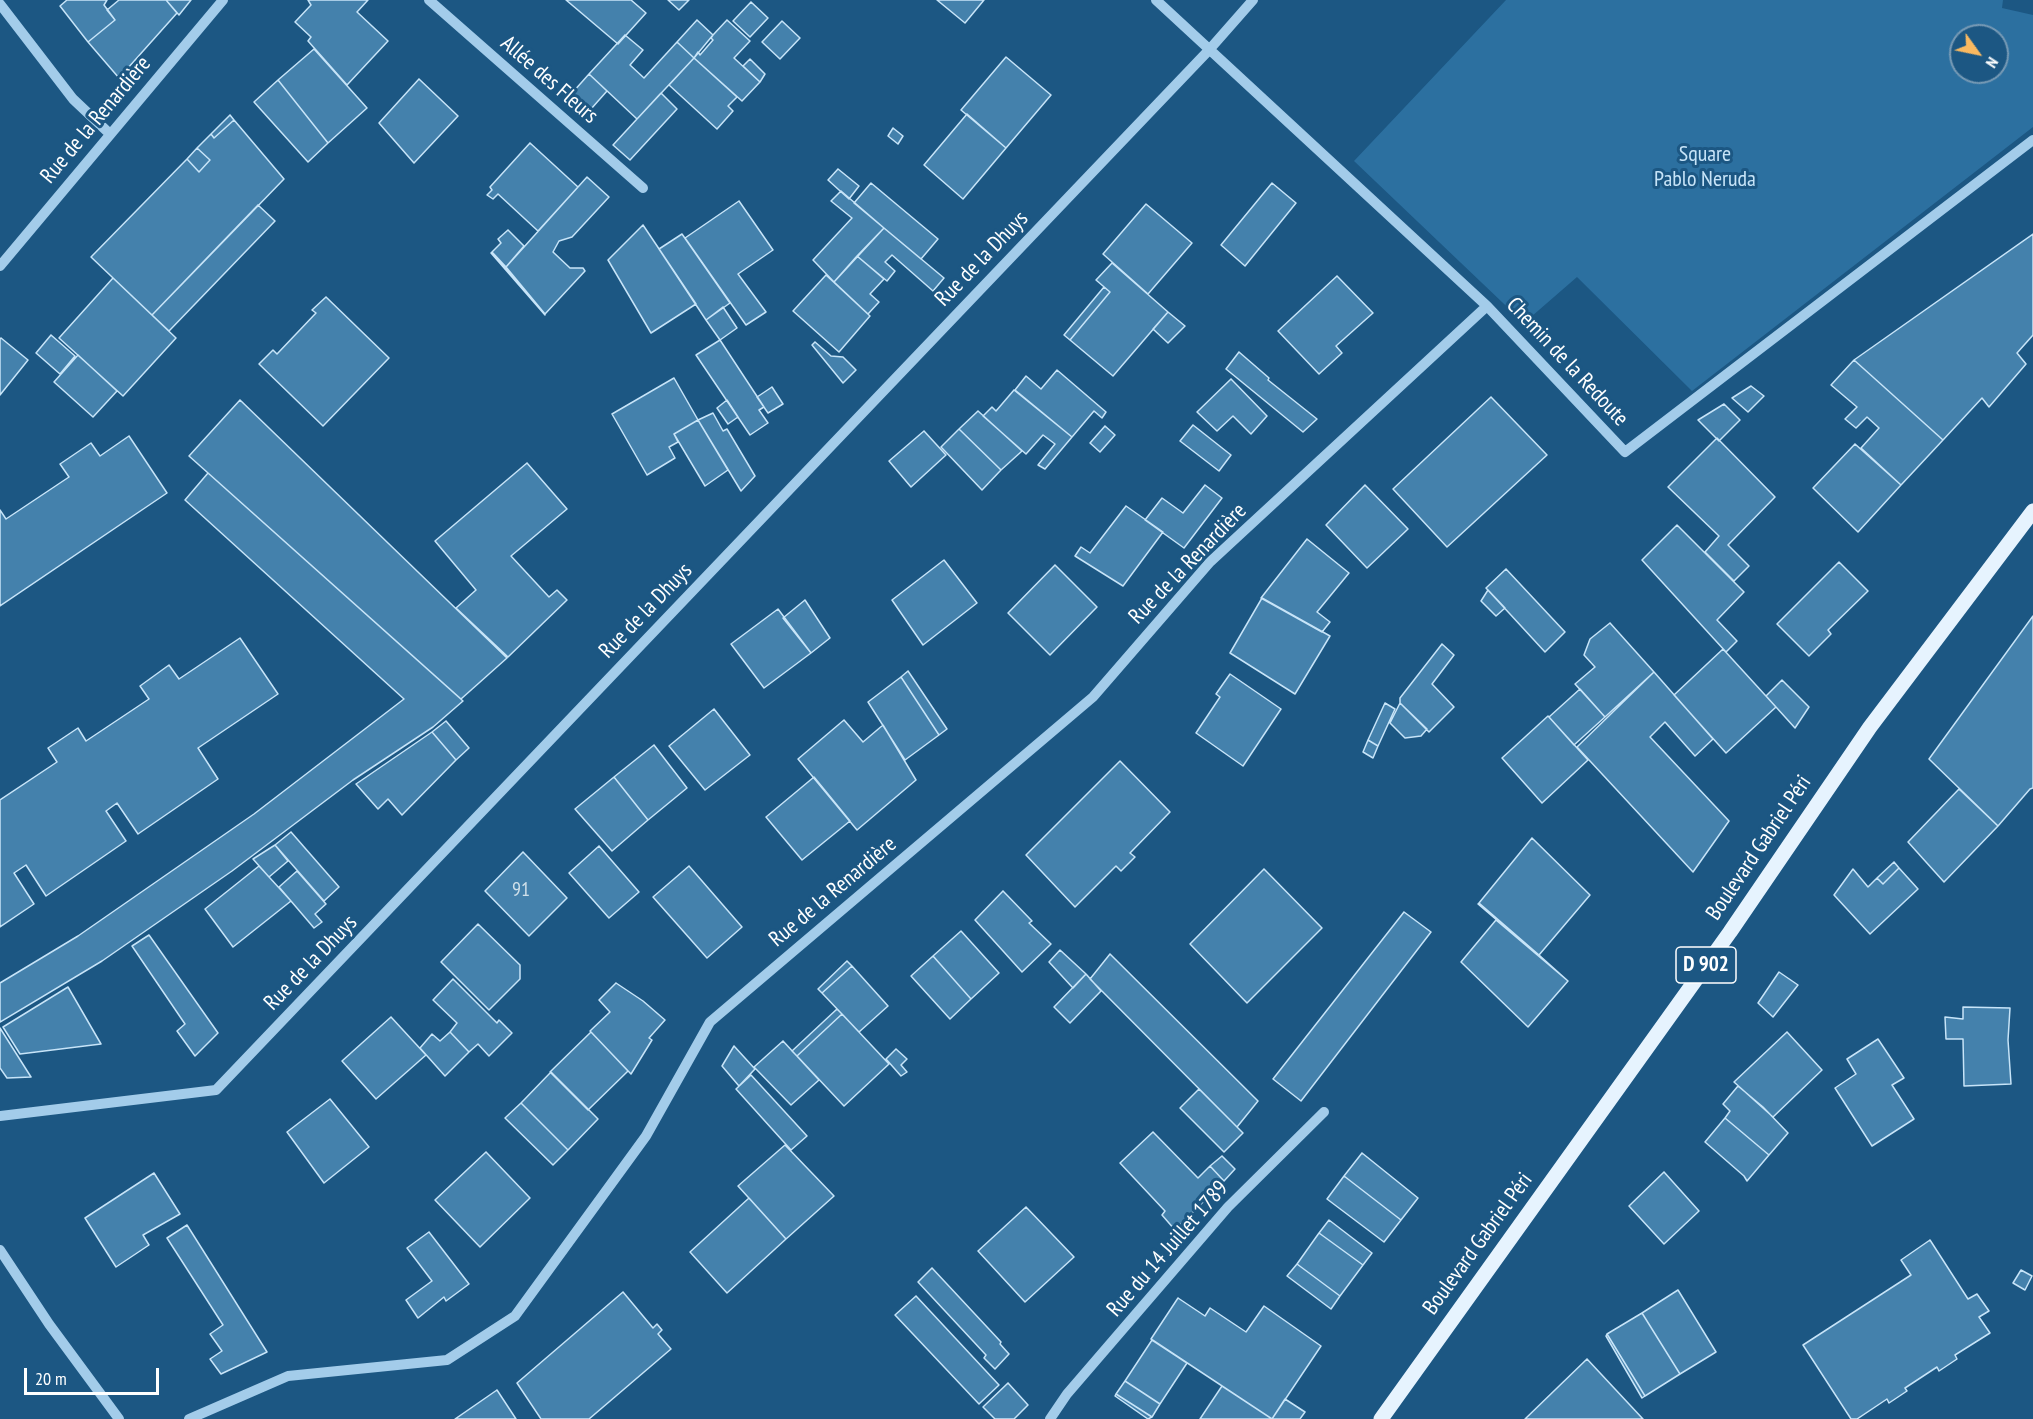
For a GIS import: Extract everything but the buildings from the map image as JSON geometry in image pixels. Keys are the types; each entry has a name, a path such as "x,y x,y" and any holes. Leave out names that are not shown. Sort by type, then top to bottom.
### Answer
{"main road":[{"name":"Boulevard Gabriel Péri","path":"1381,1419 1730,932 1870,727 2033,511"}],"street":[{"name":"Rue de la Renardière","path":"0,266 223,0"},
{"name":"Allée des Fleurs","path":"429,0 643,188"},
{"name":"Chemin de la Redoute","path":"1156,0 1487,306 1625,452 2033,140"},
{"name":"Rue de la Dhuys","path":"0,1116 216,1090 1209,50 1253,0"},
{"path":"0,3 73,99 110,134"},
{"name":"Rue de la Renardière","path":"189,1419 288,1377 447,1360 516,1316 646,1136 710,1022 1093,697 1210,562 1487,306"},
{"name":"Rue du 14 Juillet 1789","path":"1050,1419 1067,1394 1228,1207 1324,1112"},
{"path":"0,1250 49,1324 119,1419"}],"green space":[{"name":"Square Pablo Neruda","path":"1506,0 2003,0 2002,8 2033,15 2033,127 1692,391 1577,277 1524,323 1354,161"}]}
